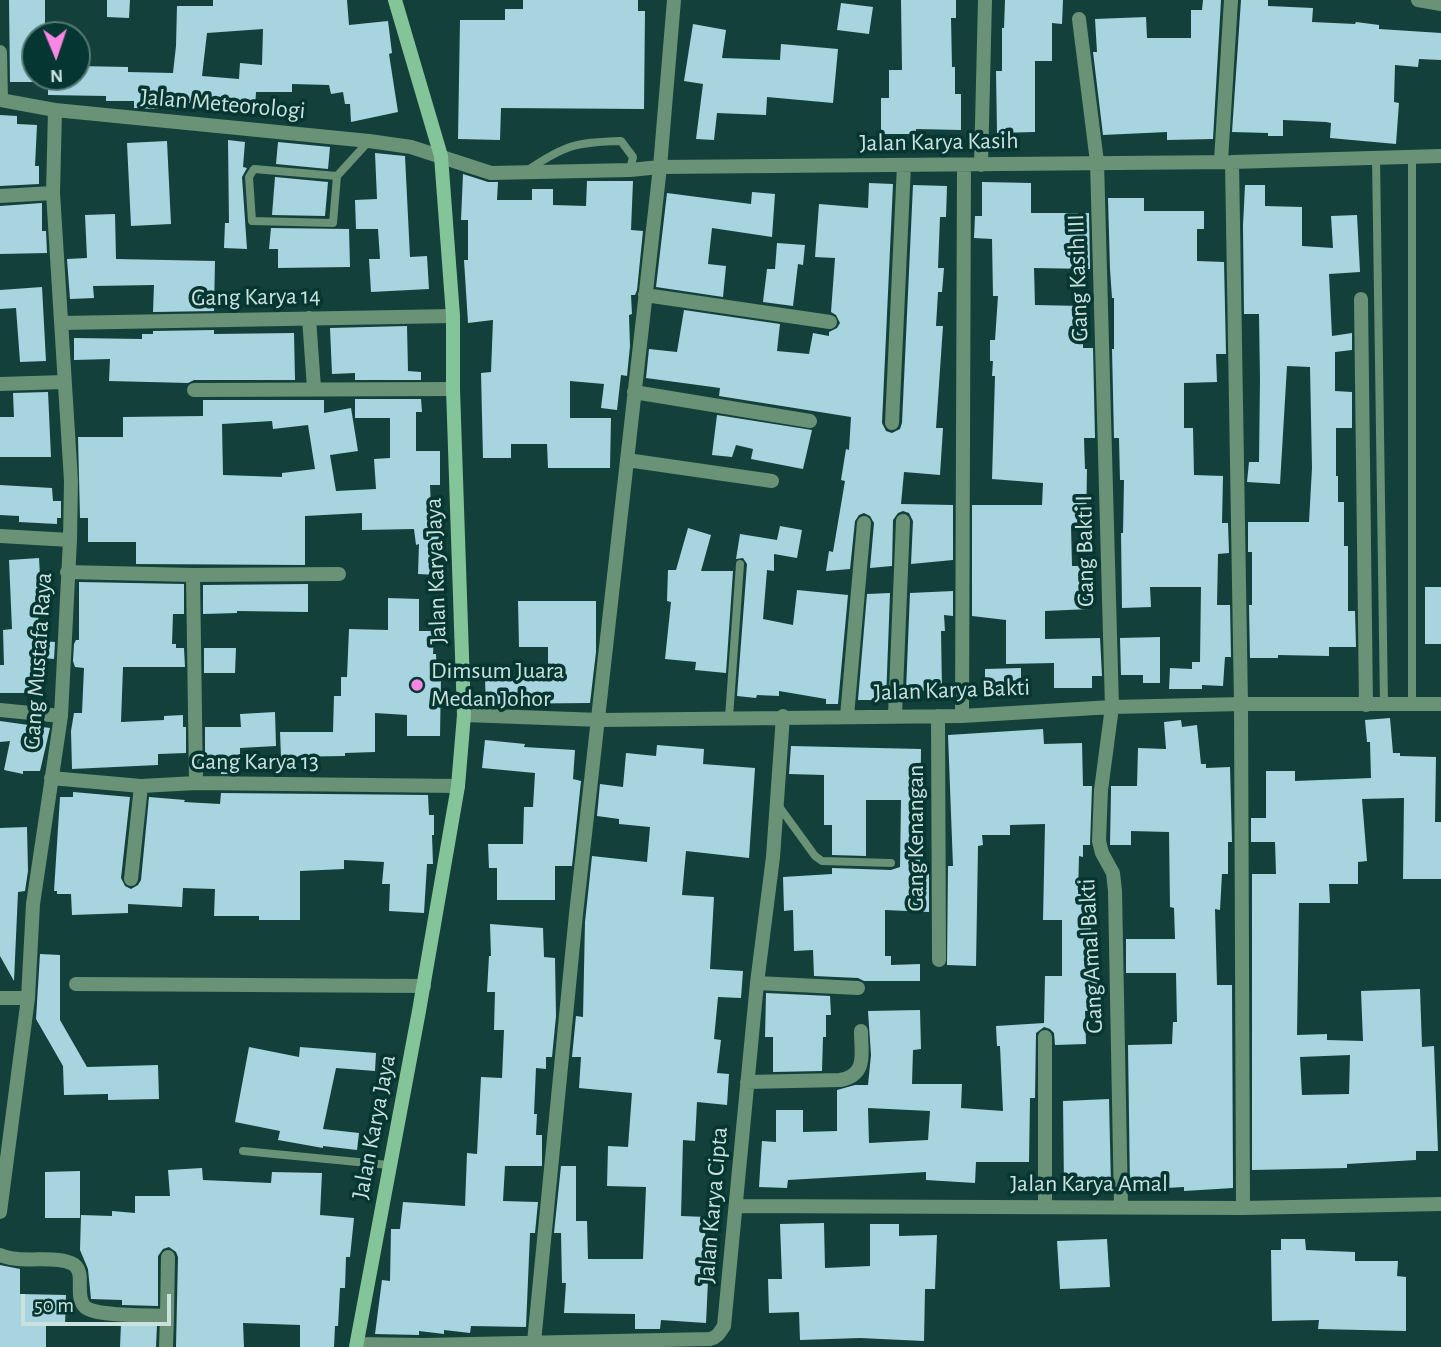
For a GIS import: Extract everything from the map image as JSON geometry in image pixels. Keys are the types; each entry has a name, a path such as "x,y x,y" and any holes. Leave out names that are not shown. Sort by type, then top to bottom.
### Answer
{"main road":[{"name":"Jalan Karya Jaya","path":"357,1346 458,786 464,715 453,316 441,156 395,0"}],"street":[{"path":"534,1342 576,914 600,720 660,167 674,0"},
{"path":"981,164 985,0"},
{"path":"1231,0 1227,161 1241,704 1244,1208"},
{"path":"1418,0 1441,4"},
{"name":"Gang Kasih III","path":"1079,19 1097,162 1104,394"},
{"path":"0,52 0,100"},
{"name":"Jalan Meteorologi","path":"0,100 55,110 369,141 411,147 441,156"},
{"name":"Gang Mustafa Raya","path":"0,1212 7,1113 28,998 33,904 61,716 70,540 71,481 52,193 55,110"},
{"name":"Jalan Karya Kasih","path":"441,156 492,173 660,167 964,165 1441,156"},
{"path":"892,423 904,165"},
{"path":"962,716 964,165"},
{"path":"0,196 52,193"},
{"path":"645,295 831,322"},
{"path":"1361,299 1366,705"},
{"name":"Gang Karya 14","path":"61,323 453,316"},
{"path":"309,318 314,388"},
{"path":"0,384 64,382"},
{"path":"194,390 453,388"},
{"path":"634,393 810,421"},
{"name":"Gang Bakti I","path":"1104,394 1112,707"},
{"path":"627,460 772,481"},
{"path":"895,715 903,521"},
{"path":"847,716 864,523"},
{"path":"0,536 70,540"},
{"path":"67,572 193,575 339,573"},
{"path":"193,575 196,783"},
{"name":"Jalan Karya Bakti","path":"464,715 600,720 962,716 1112,707 1441,704"},
{"name":"Gang Amal Bakti","path":"1112,707 1101,790 1099,841 1102,853 1114,873 1121,1207"},
{"path":"0,710 61,716"},
{"name":"Jalan Karya Cipta","path":"357,1346 715,1337 724,1326 757,983 773,857 783,716"},
{"name":"Gang Kenangan","path":"938,716 939,960"},
{"name":"Gang Karya 13","path":"51,778 141,786 196,783 458,786"},
{"path":"131,879 141,786"},
{"path":"757,983 858,988"},
{"path":"76,984 424,986"},
{"path":"0,998 28,998"},
{"path":"747,1082 840,1080 850,1077 858,1070 861,1062 861,1031"},
{"path":"1045,1037 1045,1207"},
{"name":"Jalan Karya Amal","path":"736,1206 1244,1208 1441,1204"},
{"path":"0,1255 75,1264 78,1268 81,1300 92,1310 167,1316"},
{"path":"166,1347 168,1257"}],"lane":[{"path":"337,176 254,169 249,177 252,221 334,222 337,176 369,141"},
{"path":"525,172 554,152 583,142 621,141 633,157 630,170"},
{"path":"1412,156 1412,704"},
{"path":"1376,157 1384,705"},
{"path":"729,717 740,564"},
{"path":"777,803 815,856 822,861 891,863"},
{"path":"243,1151 389,1165"}],"building":[{"path":"9,0 45,0 45,21 21,21 21,82 10,82"},
{"path":"107,0 130,0 129,18 107,17"},
{"path":"213,0 347,0 349,25 388,21 392,53 389,54 398,112 351,122 350,104 345,104 343,92 331,94 329,85 292,84 292,92 256,92 255,108 158,101 158,109 134,108 134,101 106,101 106,96 48,95 48,91 91,91 91,66 128,67 128,72 173,73 177,6 213,6","holes":["263,29 262,65 240,63 239,79 202,76 207,33"]},
{"path":"523,0 638,0 638,11 645,11 644,109 501,108 500,140 458,139 460,20 505,20 505,9 523,9"},
{"path":"901,0 956,0 956,18 951,18 952,67 955,67 955,94 961,94 961,130 916,129 916,134 881,134 881,98 889,98 889,70 902,70"},
{"path":"1005,0 1063,0 1062,24 1052,23 1052,61 1035,61 1035,132 997,133 996,71 1002,71"},
{"path":"1203,0 1221,0 1213,139 1167,140 1167,132 1103,135 1093,52 1097,52 1095,19 1146,17 1147,38 1191,38 1191,10 1202,10"},
{"path":"1241,0 1268,0 1268,6 1313,8 1312,22 1356,22 1379,25 1379,29 1441,33 1441,60 1419,59 1418,67 1395,65 1394,102 1399,103 1396,144 1330,138 1331,123 1326,122 1283,120 1283,136 1232,132"},
{"path":"841,3 873,7 869,34 837,30"},
{"path":"693,24 726,30 722,58 780,60 781,44 838,49 833,103 767,97 766,115 717,113 714,140 696,139 703,84 684,81"},
{"path":"0,115 17,116 17,124 37,125 35,166 39,166 39,184 0,186"},
{"path":"228,140 245,142 243,167 247,168 242,177 247,249 224,248 225,223 229,223"},
{"path":"167,141 171,224 131,226 127,143"},
{"path":"278,142 330,147 328,169 276,164"},
{"path":"375,153 405,156 410,257 427,256 429,289 371,292 369,259 380,259 378,229 356,229 355,200 377,199"},
{"path":"463,174 488,182 498,182 497,200 532,200 532,189 553,189 553,205 586,206 587,181 633,181 631,230 643,231 637,290 635,295 631,295 627,376 621,375 617,410 601,408 604,384 570,381 570,418 611,418 610,468 548,468 547,444 511,444 511,458 483,458 481,373 491,372 493,320 468,323 464,260 468,260 468,220 461,220"},
{"path":"275,177 328,182 325,216 272,215"},
{"path":"982,182 1031,183 1031,213 1089,213 1090,269 1034,268 1035,305 1083,306 1083,348 1093,348 1095,438 1084,438 1087,469 1086,527 1071,526 1072,566 1089,566 1090,609 1045,611 1045,639 1100,638 1102,676 1092,676 1092,688 1054,688 1054,663 1006,664 1006,620 972,616 972,505 1042,505 1043,483 992,479 995,376 992,376 990,340 995,340 998,296 993,296 992,239 974,238 975,216 982,216"},
{"path":"869,183 893,184 882,423 886,431 892,433 900,429 902,423 913,185 947,186 946,217 940,217 938,268 944,268 942,292 938,292 936,326 943,326 936,428 943,428 940,475 904,472 901,504 953,505 953,560 911,564 913,521 909,513 903,511 893,520 892,566 870,568 874,523 870,516 864,513 855,521 850,569 826,571 829,551 833,552 845,481 841,480 846,449 849,450 851,417 719,396 720,388 646,378 649,349 677,352 684,310 780,324 777,351 809,354 813,333 829,336 829,332 840,323 831,312 835,258 815,257 819,204 868,208"},
{"path":"1245,185 1265,185 1265,206 1302,207 1302,246 1333,248 1331,216 1357,215 1360,272 1329,274 1332,336 1352,333 1352,350 1335,352 1335,391 1352,392 1352,428 1336,428 1336,476 1338,502 1344,502 1344,546 1348,546 1348,611 1355,611 1356,647 1329,647 1329,656 1278,655 1278,658 1250,658 1252,552 1248,552 1248,522 1309,522 1312,468 1310,367 1287,366 1280,484 1247,482 1249,462 1259,462 1260,379 1259,314 1244,314"},
{"path":"752,192 775,194 772,237 712,228 708,264 726,266 723,297 656,287 667,193 751,204"},
{"path":"1108,198 1144,198 1144,211 1204,211 1204,229 1197,229 1197,261 1224,262 1226,354 1216,354 1217,382 1184,383 1184,428 1193,428 1194,475 1223,476 1222,523 1228,523 1229,553 1218,554 1217,605 1230,605 1231,657 1225,657 1223,686 1202,685 1202,689 1169,689 1170,668 1192,669 1192,662 1200,662 1201,587 1150,587 1151,607 1122,608 1121,533 1124,480 1120,480 1119,438 1114,438 1114,298 1110,269"},
{"path":"42,203 42,231 46,231 47,253 0,254 0,206"},
{"path":"115,214 116,259 215,261 214,311 153,312 154,285 93,286 94,298 70,299 67,259 87,258 85,215"},
{"path":"271,228 349,229 350,267 278,268 278,249 269,249"},
{"path":"777,243 805,245 803,265 798,264 793,306 763,302 767,269 775,269"},
{"path":"42,287 46,361 20,362 16,308 0,309 0,290"},
{"path":"407,326 408,371 421,372 421,380 355,380 355,373 332,374 330,328"},
{"path":"214,330 214,334 294,333 295,380 194,380 188,383 109,381 110,359 74,360 74,338 142,339 142,334 153,334 153,331"},
{"path":"48,392 51,457 0,457 0,417 14,417 13,393"},
{"path":"355,399 421,399 422,412 416,412 416,451 440,451 440,485 430,485 432,531 439,530 437,575 418,574 419,544 416,545 414,529 362,530 362,513 305,516 305,565 136,564 136,542 88,542 88,518 80,518 78,437 123,437 123,417 203,416 203,400 324,400 324,413 351,408 358,451 330,455 336,491 376,489 374,459 390,458 390,418 355,418","holes":["272,421 273,429 308,425 315,469 282,473 282,477 223,475 222,424"]},
{"path":"717,415 812,430 803,469 751,459 753,449 736,445 732,457 712,455"},
{"path":"0,485 52,488 53,501 61,501 61,518 57,518 57,524 19,522 19,516 0,515"},
{"path":"780,526 802,530 797,558 774,554 774,571 767,570 763,619 793,625 797,590 848,595 838,704 826,704 826,699 779,691 779,696 737,696 747,564 743,558 736,559 740,534 777,540"},
{"path":"688,528 711,535 701,571 733,571 726,673 695,670 696,662 665,659 671,602 667,601 668,570 676,570"},
{"path":"39,558 39,629 43,629 43,641 55,642 54,659 32,657 33,693 0,693 0,665 4,665 3,630 12,629 9,560"},
{"path":"79,582 184,584 184,614 173,614 172,644 176,644 176,648 184,648 185,667 123,667 121,722 164,720 164,716 183,715 186,753 158,754 158,765 72,769 71,731 74,713 82,713 84,668 75,667 73,661 74,644 79,640"},
{"path":"308,584 308,612 237,611 203,614 203,585"},
{"path":"1425,587 1441,587 1441,644 1425,644"},
{"path":"953,591 953,616 944,615 945,631 941,631 942,690 906,691 910,593"},
{"path":"890,593 886,700 858,700 867,594"},
{"path":"388,598 419,599 419,631 434,631 433,654 436,654 437,676 441,676 440,736 407,736 407,715 375,713 375,752 345,753 345,756 281,757 280,732 333,732 334,696 341,696 341,677 347,677 349,629 388,630"},
{"path":"518,601 596,601 596,652 590,703 486,704 485,680 548,677 548,647 519,647"},
{"path":"1160,637 1160,683 1143,683 1143,675 1121,675 1120,638"},
{"path":"204,648 236,648 235,673 204,673"},
{"path":"1021,668 1021,690 985,690 985,669"},
{"path":"275,712 276,746 240,748 240,774 221,774 221,764 205,764 205,727 241,727 240,714"},
{"path":"1390,718 1393,753 1400,753 1400,756 1436,757 1435,822 1441,822 1441,879 1403,879 1404,798 1362,799 1367,861 1358,862 1358,884 1329,884 1330,903 1299,903 1297,1035 1327,1034 1327,1040 1363,1041 1361,991 1420,989 1422,1047 1434,1046 1438,1151 1416,1151 1416,1160 1347,1164 1347,1168 1252,1170 1252,874 1276,874 1275,842 1251,842 1251,818 1266,818 1266,771 1295,771 1295,781 1371,778 1370,742 1367,742 1365,720","holes":["1350,1055 1349,1094 1302,1095 1300,1057"]},
{"path":"1181,720 1182,727 1197,725 1201,764 1206,764 1206,768 1230,767 1232,842 1228,842 1228,874 1222,874 1220,910 1215,909 1217,985 1232,985 1233,1188 1130,1190 1128,1045 1172,1044 1173,1022 1177,1022 1176,973 1126,973 1126,939 1175,939 1174,908 1170,907 1169,832 1131,831 1131,845 1110,845 1111,786 1137,786 1138,748 1166,749 1164,722"},
{"path":"0,721 50,728 40,771 23,771 23,774 4,770 10,741 0,742"},
{"path":"1043,729 1044,744 1082,743 1083,786 1092,786 1090,845 1083,845 1083,857 1079,856 1078,894 1094,895 1090,976 1100,977 1100,1011 1085,1011 1086,1044 1055,1045 1054,1033 1050,1029 1044,1027 1036,1033 1035,1098 1030,1098 1029,1162 976,1162 975,1183 926,1180 926,1172 788,1180 787,1188 759,1187 762,1141 776,1142 776,1110 803,1110 803,1132 837,1131 837,1090 868,1085 871,1055 868,1011 920,1010 921,1049 913,1050 912,1084 962,1084 961,1108 1003,1111 1000,1046 997,1046 996,1026 1044,1023 1045,976 1062,976 1062,920 1043,920 1045,824 1010,825 1010,835 982,835 983,845 978,846 976,966 947,965 948,866 953,866 948,735","holes":["868,1108 930,1111 928,1140 869,1143"]},
{"path":"485,740 525,744 524,747 575,750 573,779 581,781 572,866 555,866 555,900 497,900 497,868 489,868 488,844 523,844 524,807 533,807 535,773 482,768"},
{"path":"657,745 704,749 703,764 755,768 749,858 686,851 682,895 714,897 710,969 743,971 741,998 718,997 714,1039 721,1040 717,1073 729,1074 727,1105 697,1102 695,1141 683,1140 681,1216 706,1217 704,1260 709,1260 706,1323 661,1320 660,1329 635,1329 635,1314 564,1313 566,1283 562,1283 561,1233 554,1233 561,1166 576,1166 576,1221 587,1221 588,1259 643,1259 646,1187 607,1186 608,1146 628,1147 632,1093 579,1088 581,1057 572,1057 576,1016 583,1017 585,922 592,856 647,862 650,827 619,824 619,819 597,816 600,784 623,787 626,753 656,756"},
{"path":"791,746 921,749 920,866 929,866 929,912 885,910 885,956 891,956 891,965 920,964 920,981 864,981 858,978 814,976 813,950 794,951 793,910 784,911 783,877 832,874 832,868 891,870 900,867 901,800 866,800 866,856 832,855 832,825 824,825 824,775 789,774"},
{"path":"73,792 130,797 121,878 125,886 131,889 141,880 149,797 220,804 221,793 428,795 429,815 434,815 434,835 433,864 427,864 424,913 389,911 390,884 382,884 384,862 344,860 344,869 300,871 300,920 214,916 215,889 183,888 182,907 128,904 128,913 72,915 71,894 57,894 57,891 54,891 60,797 73,797"},
{"path":"27,827 28,871 25,891 18,892 14,981 0,956 0,828"},
{"path":"490,924 543,928 544,957 555,958 556,1016 552,1057 546,1057 546,1069 536,1068 534,1114 537,1114 536,1135 542,1135 542,1166 505,1166 503,1201 538,1202 535,1233 530,1233 526,1327 471,1326 470,1333 444,1330 444,1334 419,1331 419,1335 375,1334 382,1280 390,1281 391,1229 400,1229 403,1202 465,1206 467,1153 477,1154 481,1077 502,1078 504,1030 494,1030 495,992 487,992 491,956"},
{"path":"40,954 60,955 60,1020 87,1067 158,1065 159,1099 108,1100 108,1094 64,1095 63,1066 36,1019"},
{"path":"766,993 830,996 831,1015 826,1015 822,1071 773,1072 773,1037 765,1037"},
{"path":"249,1047 299,1057 300,1047 376,1053 375,1071 336,1068 323,1129 359,1133 357,1150 323,1148 278,1140 280,1131 235,1122"},
{"path":"1109,1099 1111,1187 1064,1187 1063,1101"},
{"path":"202,1168 203,1180 271,1183 272,1172 322,1173 320,1215 354,1218 350,1257 346,1257 345,1288 340,1288 334,1347 300,1347 300,1325 243,1323 244,1347 176,1347 178,1257 169,1247 163,1249 158,1256 158,1306 122,1305 122,1300 91,1299 88,1269 80,1250 81,1215 112,1216 112,1211 135,1213 135,1196 170,1196 168,1170"},
{"path":"80,1171 80,1218 45,1218 45,1172"},
{"path":"824,1223 825,1268 870,1266 870,1224 899,1224 899,1236 937,1235 935,1289 925,1289 924,1341 860,1338 800,1340 799,1312 769,1313 768,1279 782,1279 780,1224"},
{"path":"1107,1239 1110,1287 1060,1289 1057,1241"},
{"path":"1281,1239 1305,1239 1306,1250 1355,1252 1355,1261 1398,1261 1397,1276 1406,1277 1406,1331 1318,1329 1319,1320 1272,1321 1271,1250 1281,1250"},
{"path":"0,1265 20,1269 20,1294 66,1295 65,1325 46,1324 46,1347 0,1347"},
{"path":"121,1324 157,1325 156,1347 120,1347"}],"place":[{"name":"Dimsum Juara Medan Johor","path":"417,685"}]}
